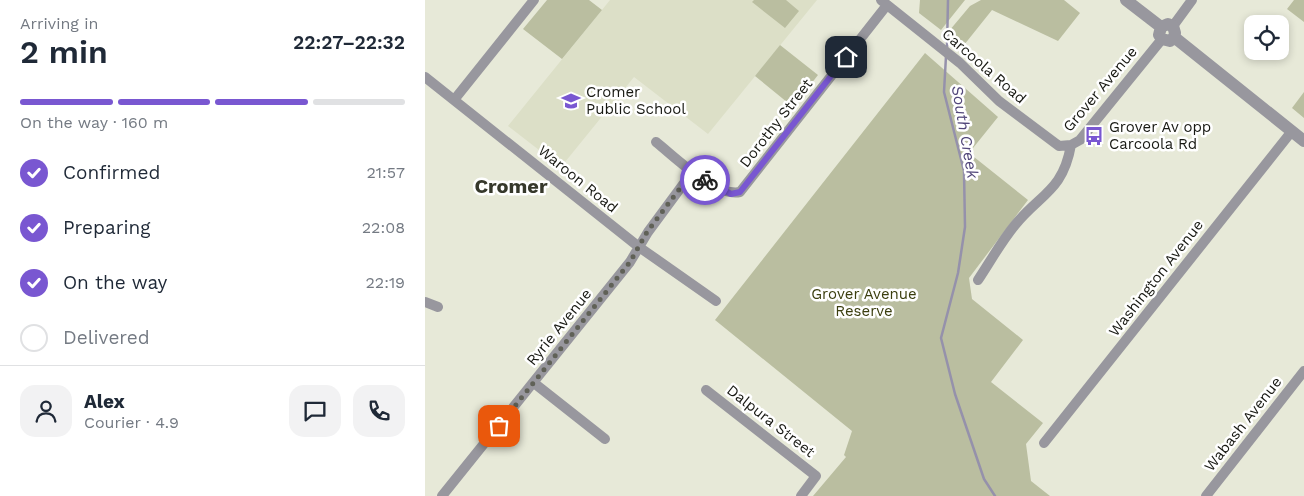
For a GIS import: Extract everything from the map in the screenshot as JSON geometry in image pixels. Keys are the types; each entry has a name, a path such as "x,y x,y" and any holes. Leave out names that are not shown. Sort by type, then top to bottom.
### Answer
{"street":[{"path":"454,100 534,0"},
{"path":"1126,0 1304,141"},
{"name":"Grover Avenue","path":"978,280 1015,224 1042,200 1064,173 1071,145 1080,140 1193,0"},
{"name":"Carcoola Road","path":"884,2 935,42 999,100 1050,140 1059,146 1071,145"},
{"name":"Dorothy Street","path":"693,171 723,191 731,194 740,192 884,2"},
{"name":"Waroon Road","path":"425,77 639,247 716,301"},
{"name":"Washington Avenue","path":"1044,443 1292,131"},
{"path":"656,142 693,171"},
{"name":"Ryrie Avenue","path":"442,496 630,262 693,171"},
{"path":"425,302 438,307"},
{"name":"Wabash Avenue","path":"1206,496 1304,371"},
{"path":"534,383 605,439"},
{"name":"Dalpura Street","path":"706,390 816,476 801,496"}],"shaded area":[{"name":"Cromer Public School","path":"610,0 817,0 708,134 634,77 561,167 508,126"}],"green space":[{"path":"547,0 589,0 602,10 562,59 523,29"},
{"path":"754,0 786,0 799,11 785,28 752,2"},
{"path":"920,0 965,0 941,30 919,13"},
{"path":"981,0 1064,0 1080,13 1058,41 992,10 960,50 944,37 970,6"},
{"path":"1294,0 1304,0 1304,22 1287,9"},
{"path":"780,45 818,75 793,107 755,76"},
{"name":"Grover Avenue Reserve","path":"925,53 998,117 969,153 1028,200 969,278 972,299 1023,340 991,382 1043,423 1026,444 1031,481 1050,496 813,496 846,457 844,455 852,431 715,320"},
{"path":"1304,92 1304,118 1292,108"}],"waterway":[{"name":"South Creek","path":"947,48 948,0"},
{"name":"South Creek","path":"946,56 944,92 964,171 965,227 958,273 941,338 955,394 984,479 995,496"}],"way so far":[{"path":"499,426 630,262 647,232 693,171 705,180"}],"place":[{"name":"Cromer Public School","path":"571,101"},
{"name":"Grover Av opp Carcoola Rd","path":"1094,136"}],"district":[{"name":"Cromer","path":"511,186"}],"route":[{"path":"705,180 731,194 740,192 846,57"}]}
